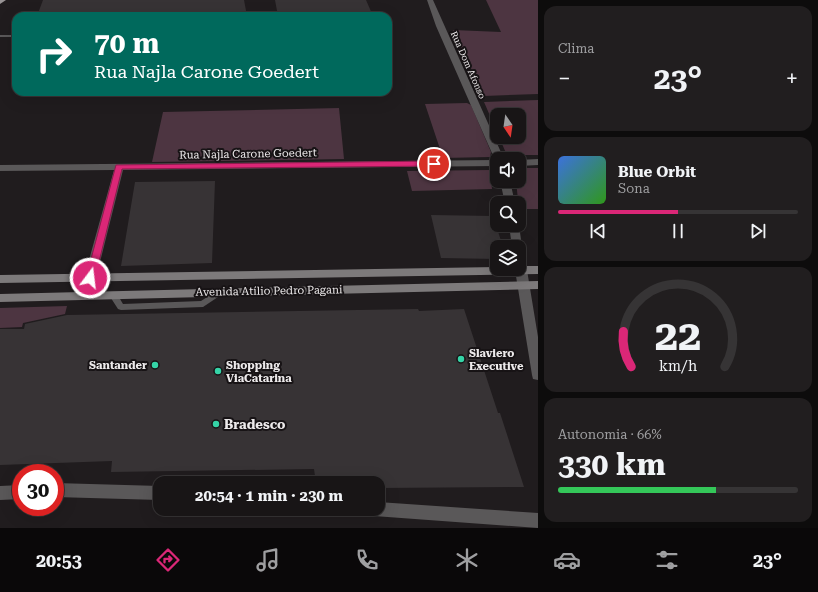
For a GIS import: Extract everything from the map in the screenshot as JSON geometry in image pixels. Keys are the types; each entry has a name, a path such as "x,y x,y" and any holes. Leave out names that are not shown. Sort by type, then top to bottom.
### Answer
{"main road":[{"name":"Avenida Atílio Pedro Pagani","path":"0,279 90,278 490,266"},
{"name":"Avenida Atílio Pedro Pagani","path":"526,267 538,270"},
{"name":"Avenida Atílio Pedro Pagani","path":"0,298 538,285"}],"street":[{"name":"Rua Dom Afonso","path":"430,0 495,152"},
{"path":"526,163 538,162"},
{"name":"Rua Najla Carone Goedert","path":"0,168 490,163"},
{"path":"90,278 119,167"},
{"path":"522,276 535,336 538,374"},
{"path":"64,490 153,493"},
{"path":"0,493 12,492"},
{"path":"385,510 538,521"}],"lane":[{"path":"0,36 12,36"}],"shaded area":[{"path":"486,0 538,0 538,94 484,96 453,30 501,32"},
{"path":"538,100 538,155 526,155 526,152 506,152 502,144 526,144 526,108 490,108 490,116 484,102"},
{"path":"467,103 471,105 491,152 490,157 443,158 425,104"},
{"path":"339,108 344,159 152,162 163,112"},
{"path":"526,168 538,168 538,209 526,209 526,196 518,196 517,188 526,188"},
{"path":"490,170 490,188 492,189 412,191 407,171"},
{"path":"67,306 65,314 23,323 22,327 0,328 0,308"}],"building":[{"path":"43,0 244,0 246,12 38,12"},
{"path":"275,0 366,0 371,12 277,12"},
{"path":"215,181 212,263 121,266 135,182"},
{"path":"431,215 490,216 490,232 498,232 501,240 490,240 490,259 441,258"},
{"name":"Shopping ViaCatarina","path":"418,309 419,311 464,309 524,487 385,488 385,476 315,476 314,469 111,472 112,461 0,465 0,329 24,329 25,324 67,315"}],"place":[{"name":"Slaviero Executive","path":"461,359"},
{"name":"Santander","path":"155,365"},
{"name":"Shopping ViaCatarina","path":"218,371"},
{"name":"Bradesco","path":"216,424"}],"route":[{"path":"90,278 119,167 434,164"}]}
